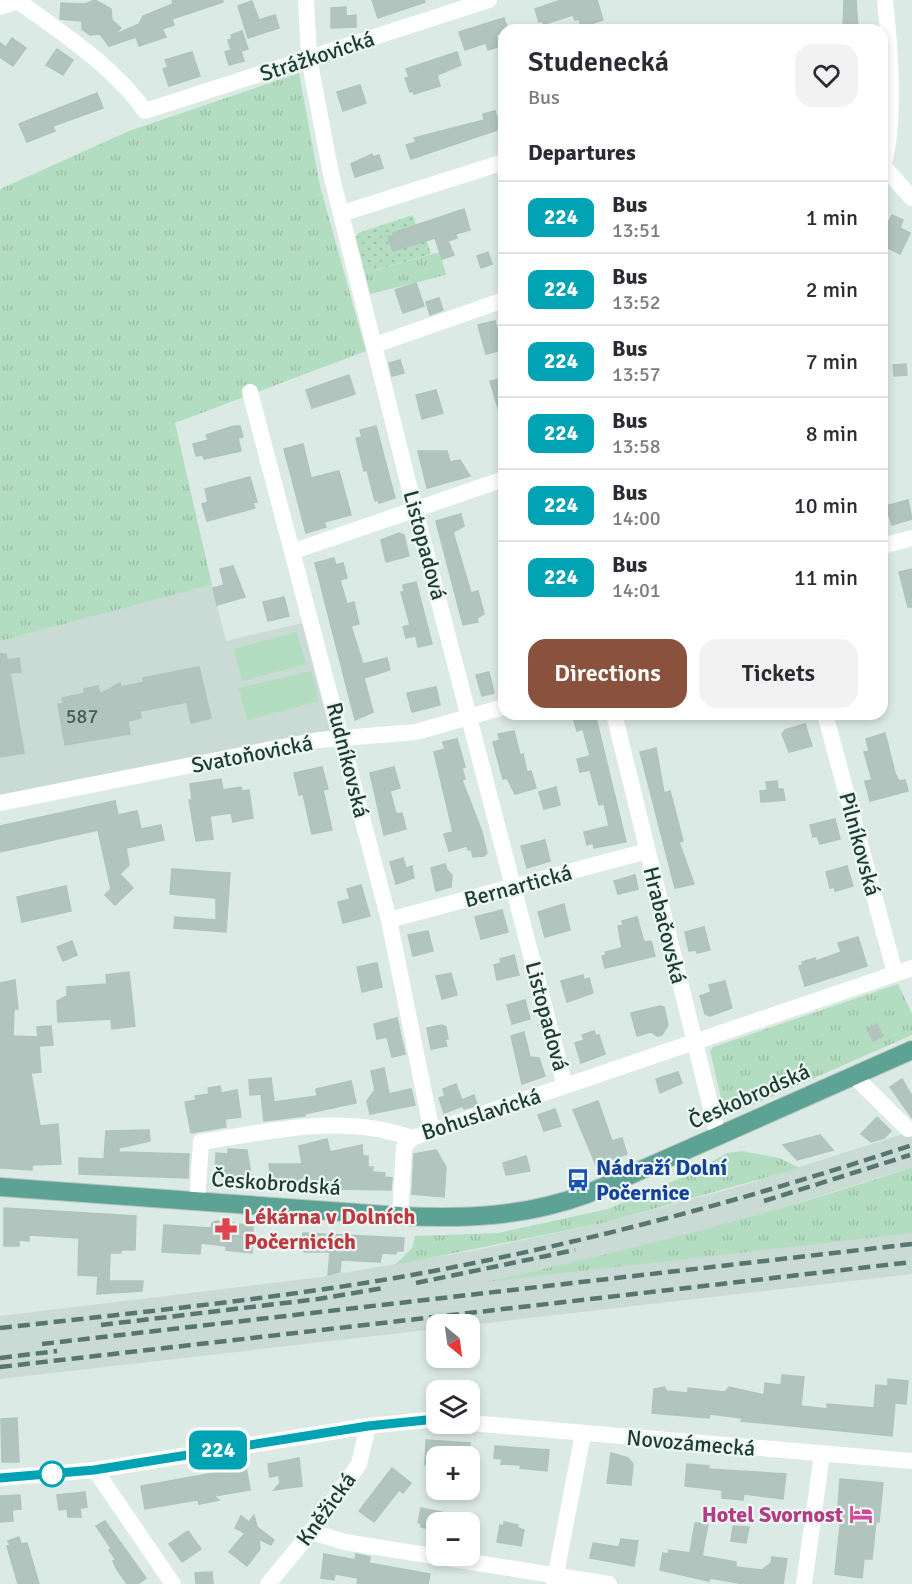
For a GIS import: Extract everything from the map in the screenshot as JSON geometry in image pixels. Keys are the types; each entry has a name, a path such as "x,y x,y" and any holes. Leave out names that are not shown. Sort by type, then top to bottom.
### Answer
{"main road":[{"name":"Českobrodská","path":"0,1187 400,1216 461,1219 508,1215 556,1206 912,1050"}],"street":[{"name":"Listopadová","path":"306,0 309,58 331,174 343,213 415,510 565,1086"},
{"name":"Strážkovická","path":"20,1 94,57 134,96 145,111 489,0"},
{"path":"885,0 890,40 888,126"},
{"path":"0,8 20,1"},
{"path":"343,213 498,164"},
{"path":"888,173 912,198"},
{"path":"375,345 498,302"},
{"name":"Rudníkovská","path":"250,392 294,551 389,920 432,1132"},
{"path":"294,551 498,481"},
{"path":"888,544 912,538"},
{"name":"Svatoňovická","path":"0,803 342,737 416,732 498,709"},
{"name":"Hrabačovská","path":"615,720 718,1136"},
{"name":"Pilníkovská","path":"827,720 895,973"},
{"name":"Bernartická","path":"389,920 647,851"},
{"name":"Bohuslavická","path":"197,1202 201,1143 318,1124 389,1130 412,1138 912,968"},
{"path":"854,1076 908,1129"},
{"path":"400,1216 404,1147 412,1138"},
{"path":"0,1478 94,1470 368,1426 426,1420"},
{"name":"Novozámecká","path":"480,1424 912,1461"},
{"name":"Kněžická","path":"268,1584 311,1532 359,1464 368,1426"},
{"path":"555,1580 583,1434"},
{"path":"804,1584 822,1454"},
{"path":"94,1470 173,1584"},
{"path":"311,1532 345,1542 555,1580 609,1584"}],"shaded area":[{"path":"212,585 226,641 302,623 330,732 0,798 0,641"},
{"path":"912,1131 912,1167 744,1220 611,1254 494,1280 912,1232 912,1274 480,1324 480,1314 426,1314 426,1330 0,1379 0,1316 314,1278 477,1250 603,1223 734,1188"}],"green space":[{"path":"299,73 320,186 366,351 175,423 212,585 0,641 0,189 129,131"},
{"path":"413,215 416,225 388,237 393,251 426,239 431,254 365,273 356,239 358,233"},
{"path":"440,252 446,275 370,294 365,273"},
{"path":"297,632 306,664 242,681 234,649"},
{"path":"311,671 319,701 247,720 239,688"},
{"path":"898,984 912,1014 912,1035 737,1112 723,1107 710,1051 713,1047"},
{"path":"742,1151 779,1158 800,1168 603,1223 395,1265 412,1248 415,1236 498,1233 608,1209 692,1173 727,1153"},
{"path":"912,1167 912,1233 485,1282 700,1230 806,1201"}],"building":[{"path":"95,0 111,9 112,20 121,28 114,35 139,24 143,16 173,4 172,0 223,0 223,2 172,19 174,25 162,29 166,37 139,46 136,37 109,46 100,34 90,35 82,29 82,21 60,19 61,3 85,4"},
{"path":"372,0 424,0 425,2 378,18"},
{"path":"561,0 597,0 603,20 580,24 579,19 575,20 573,15 544,24 542,21 539,22 535,9"},
{"path":"844,0 856,0 858,24 843,24"},
{"path":"252,1 259,20 275,15 279,28 248,38 238,6"},
{"path":"346,7 346,16 356,15 356,27 331,28 331,8"},
{"path":"504,18 506,24 498,24 498,34 496,35 498,47 488,50 486,43 465,50 459,32"},
{"path":"242,31 248,49 241,51 244,61 229,65 225,52 231,50 228,40 232,39 231,35"},
{"path":"12,38 26,48 13,66 0,57 0,43 6,47"},
{"path":"57,49 73,60 63,75 46,65"},
{"path":"192,52 200,76 169,86 163,69 168,67 165,60"},
{"path":"457,52 461,65 437,75 440,86 414,94 413,91 410,92 405,78 409,77 406,69"},
{"path":"360,85 366,103 343,111 337,92"},
{"path":"97,93 103,108 53,126 55,131 27,142 19,124"},
{"path":"495,111 498,130 411,159 406,145 416,142 414,138 484,120 483,114"},
{"path":"372,154 373,157 379,155 383,168 355,177 351,164"},
{"path":"464,209 470,230 456,234 457,238 448,241 454,255 442,259 435,238 393,251 388,237 394,235 393,233"},
{"path":"892,215 903,220 900,228 910,233 900,254 888,248 888,223"},
{"path":"488,252 492,264 481,268 477,256"},
{"path":"416,283 424,306 403,313 395,290"},
{"path":"439,298 443,310 430,315 426,302"},
{"path":"495,321 498,351 486,354 478,325"},
{"path":"400,360 404,373 392,376 389,363"},
{"path":"906,364 907,375 894,376 893,365"},
{"path":"349,375 355,394 312,408 306,390"},
{"path":"498,379 498,408 490,381"},
{"path":"436,390 443,413 422,419 416,395"},
{"path":"240,426 243,437 238,438 241,451 204,459 203,455 196,456 193,444 208,440 206,435"},
{"path":"376,426 395,498 379,503 378,500 375,501 367,470 364,471 356,438 362,437 360,430"},
{"path":"303,444 311,478 339,471 351,515 324,522 326,527 306,533 284,449"},
{"path":"418,451 447,451 450,462 460,460 470,476 427,488"},
{"path":"250,477 257,502 253,503 255,508 207,521 202,504 208,502 205,489"},
{"path":"908,500 912,519 892,525 888,505"},
{"path":"461,514 464,526 453,532 471,593 478,591 484,614 477,618 478,622 463,625 436,521"},
{"path":"399,533 404,535 409,556 386,562 381,540"},
{"path":"334,558 336,565 343,563 347,578 340,580 347,604 354,602 359,624 351,626 363,664 387,658 390,670 364,678 373,712 355,720 315,563"},
{"path":"233,566 245,597 217,605 213,588 224,585 220,569"},
{"path":"912,569 912,607 908,607 899,572"},
{"path":"416,582 432,644 418,647 416,636 406,638 403,627 410,625 401,592 404,592 403,585"},
{"path":"284,597 289,616 268,621 263,602"},
{"path":"0,654 6,654 7,660 19,658 21,672 10,673 24,753 0,757"},
{"path":"199,667 211,718 191,723 187,702 140,711 141,718 128,721 130,734 65,745 58,704 63,704 62,698 85,693 84,689 98,686 100,694 120,683 121,687 144,682 143,678"},
{"path":"489,672 494,693 482,696 476,675"},
{"path":"436,687 440,705 412,712 407,693"},
{"path":"574,720 596,720 626,842 594,848 593,843 587,845 584,832 609,826 604,804 599,805 590,770 580,772 577,759 590,756 583,729 577,731"},
{"path":"805,724 812,746 789,752 782,734 785,730"},
{"path":"514,731 520,755 523,754 527,772 531,771 536,788 515,794 507,778 503,779 493,742 500,740 498,734"},
{"path":"885,733 895,773 899,781 905,780 908,791 870,801 865,781 872,780 864,752 869,751 866,739"},
{"path":"457,739 465,767 462,768 465,779 462,780 482,832 487,853 484,856 473,857 471,849 468,850 467,846 449,851 444,834 453,832 434,752 445,749 443,742"},
{"path":"656,748 664,793 670,791 683,841 679,842 694,884 675,888 640,752"},
{"path":"322,767 328,789 323,790 332,830 312,834 303,794 299,795 294,773"},
{"path":"394,767 400,788 390,791 396,814 402,813 406,829 384,835 370,773"},
{"path":"221,779 223,790 241,787 242,791 249,790 253,818 233,822 231,813 210,816 213,839 196,841 189,800 192,800 190,784"},
{"path":"777,781 778,789 783,789 785,800 761,802 760,791 767,790 766,782"},
{"path":"556,787 560,805 544,809 539,792"},
{"path":"115,801 118,815 137,811 141,829 161,825 164,840 126,848 129,865 120,874 133,888 115,905 105,895 111,889 98,830 0,852 0,826"},
{"path":"835,819 840,839 820,844 817,836 813,837 810,825"},
{"path":"545,840 550,861 527,868 521,846"},
{"path":"403,858 406,868 412,866 414,878 396,884 390,862"},
{"path":"445,864 452,875 451,887 436,891 431,868"},
{"path":"847,866 853,886 835,891 834,887 830,888 826,872"},
{"path":"172,869 230,873 226,932 174,928 175,917 216,920 216,898 170,894"},
{"path":"635,875 638,889 618,894 614,881"},
{"path":"361,885 370,916 343,923 338,902 350,899 347,889"},
{"path":"66,886 71,911 22,922 17,897"},
{"path":"564,904 570,930 545,937 538,912"},
{"path":"502,910 508,932 481,939 475,917"},
{"path":"637,917 644,942 651,941 655,956 605,968 602,956 606,955 605,952 622,948 618,926 623,925 622,921"},
{"path":"704,927 710,950 697,953 696,950 689,951 685,932"},
{"path":"428,931 433,951 413,956 408,935"},
{"path":"858,937 867,966 805,986 799,966 803,965 802,962 815,958 816,961 841,952 838,943"},
{"path":"72,941 77,955 63,961 57,947"},
{"path":"514,955 519,975 497,980 494,965 501,963 500,959"},
{"path":"377,963 382,987 362,992 357,967"},
{"path":"129,972 135,1026 112,1029 111,1019 58,1022 57,1001 67,996 67,987 107,984 106,975"},
{"path":"451,973 457,995 442,999 436,976"},
{"path":"583,975 584,980 589,978 593,993 567,1002 561,981"},
{"path":"15,980 18,1009 14,1009 13,1036 38,1037 37,1027 51,1026 53,1045 39,1046 41,1072 31,1073 40,1126 58,1124 61,1164 32,1165 32,1170 0,1168 0,983"},
{"path":"725,981 732,1008 710,1016 705,1014 700,996 711,992 709,985"},
{"path":"525,1000 530,1019 512,1024 507,1005"},
{"path":"664,1007 668,1025 662,1035 657,1036 651,1032 637,1036 631,1013"},
{"path":"397,1018 405,1054 392,1057 387,1037 377,1039 374,1024"},
{"path":"877,1024 883,1036 873,1041 867,1029"},
{"path":"442,1025 446,1027 447,1046 431,1049 427,1028"},
{"path":"594,1031 596,1036 599,1035 605,1054 581,1063 575,1043 584,1040 582,1035"},
{"path":"524,1032 530,1057 539,1058 545,1076 522,1084 511,1036"},
{"path":"384,1068 389,1094 411,1089 415,1105 370,1114 367,1101 375,1090 371,1071"},
{"path":"678,1072 682,1083 660,1093 656,1079"},
{"path":"271,1078 274,1102 317,1096 316,1089 351,1081 356,1103 304,1114 305,1116 264,1121 261,1094 250,1095 249,1080"},
{"path":"902,1079 912,1096 912,1118 890,1087"},
{"path":"456,1084 462,1100 474,1095 477,1105 464,1109 463,1106 444,1113 439,1098 445,1096 443,1089"},
{"path":"220,1086 221,1093 237,1090 241,1117 225,1119 226,1127 191,1133 185,1102 196,1100 195,1096 209,1094 208,1088"},
{"path":"598,1101 612,1141 622,1138 627,1154 596,1165 573,1110"},
{"path":"555,1109 561,1126 544,1131 538,1115"},
{"path":"877,1117 891,1131 884,1138 871,1142 861,1134"},
{"path":"149,1130 150,1141 119,1148 119,1152 189,1154 188,1178 79,1174 79,1158 104,1159 106,1131"},
{"path":"820,1135 833,1150 797,1160 783,1145"},
{"path":"327,1139 330,1152 362,1145 363,1156 368,1156 368,1167 373,1167 372,1172 385,1173 384,1177 392,1178 391,1190 271,1184 269,1164 302,1164 299,1146"},
{"path":"228,1149 247,1150 252,1182 227,1181 228,1176 215,1175 216,1153 228,1154"},
{"path":"436,1150 446,1167 444,1197 412,1194 414,1154"},
{"path":"526,1156 530,1171 506,1175 503,1163"},
{"path":"4,1208 136,1216 135,1250 110,1253 109,1281 143,1281 142,1291 97,1294 98,1276 78,1275 79,1238 29,1235 29,1241 19,1240 19,1246 4,1246"},
{"path":"216,1221 253,1226 252,1253 226,1250 226,1246 201,1243 200,1254 162,1252 164,1225 211,1228 212,1223"},
{"path":"303,1233 404,1238 403,1251 396,1251 396,1254 382,1253 380,1262 341,1260 340,1272 328,1275 330,1252 304,1252 304,1247 301,1247"},
{"path":"782,1375 804,1377 801,1406 827,1409 827,1404 874,1408 876,1385 888,1386 888,1379 908,1381 906,1404 895,1403 892,1436 741,1421 742,1418 710,1414 709,1418 652,1413 654,1389 664,1387 667,1391 688,1393 688,1388 725,1392 729,1387 764,1395 765,1383 781,1385"},
{"path":"17,1418 19,1462 2,1462 1,1419"},
{"path":"426,1440 470,1443 470,1446 426,1446 425,1464"},
{"path":"495,1446 549,1450 547,1471 520,1468 521,1465 501,1464 502,1459 494,1458"},
{"path":"611,1453 628,1458 633,1464 631,1485 607,1483"},
{"path":"299,1458 302,1486 274,1490 280,1483 279,1475 270,1477 268,1464"},
{"path":"687,1464 709,1466 708,1469 786,1474 783,1499 744,1494 743,1500 722,1498 722,1490 685,1486"},
{"path":"246,1467 250,1490 214,1496 219,1500 199,1504 198,1500 145,1509 141,1486"},
{"path":"392,1468 411,1483 403,1493 399,1490 374,1522 359,1511"},
{"name":"Hotel Svornost","path":"840,1479 883,1483 872,1559 864,1559 862,1578 835,1574 842,1507 838,1506"},
{"path":"85,1492 87,1507 80,1508 81,1517 68,1517 67,1509 59,1510 57,1495"},
{"path":"20,1495 21,1509 12,1510 13,1521 0,1522 0,1496"},
{"path":"421,1508 441,1512 426,1512 426,1528 418,1523"},
{"path":"254,1515 257,1527 274,1540 271,1545 259,1539 260,1549 247,1566 229,1552 245,1533 235,1528 241,1516 249,1522"},
{"path":"105,1521 146,1578 138,1584 127,1584 116,1568 113,1561 116,1560 109,1550 111,1548 96,1526"},
{"path":"504,1522 518,1525 518,1528 524,1530 521,1546 497,1542 500,1525 504,1526"},
{"path":"695,1523 708,1524 702,1556 736,1562 736,1567 762,1570 771,1563 772,1557 787,1559 783,1584 744,1584 710,1578 709,1581 660,1570 663,1553 668,1554 669,1550 690,1553"},
{"path":"733,1526 749,1527 746,1543 731,1541"},
{"path":"188,1531 201,1549 182,1562 169,1544"},
{"path":"19,1537 21,1544 27,1543 39,1584 18,1584 7,1546 10,1545 8,1541"},
{"path":"621,1539 638,1541 634,1566 590,1558 593,1543 619,1547"},
{"path":"324,1554 355,1560 356,1554 370,1557 369,1563 430,1574 428,1584 357,1584 358,1578 335,1574 334,1580 321,1578"},
{"path":"212,1572 213,1584 196,1584 195,1573"}],"railway":[{"path":"0,1328 297,1293 461,1266 591,1237 721,1204 912,1145"},
{"path":"764,1201 910,1155"},
{"path":"42,1344 912,1244"},
{"path":"416,1283 575,1250"},
{"path":"0,1367 912,1262"},
{"path":"101,1325 318,1299 384,1288"},
{"path":"0,1358 57,1351"}],"bus line":[{"name":"224","path":"0,1478 94,1470 368,1426 426,1419"}],"place":[{"name":"Nádraží Dolní Počernice","path":"578,1180"},
{"name":"Lékárna v Dolních Počernicích","path":"226,1229"},
{"name":"Hotel Svornost","path":"861,1514"}]}
